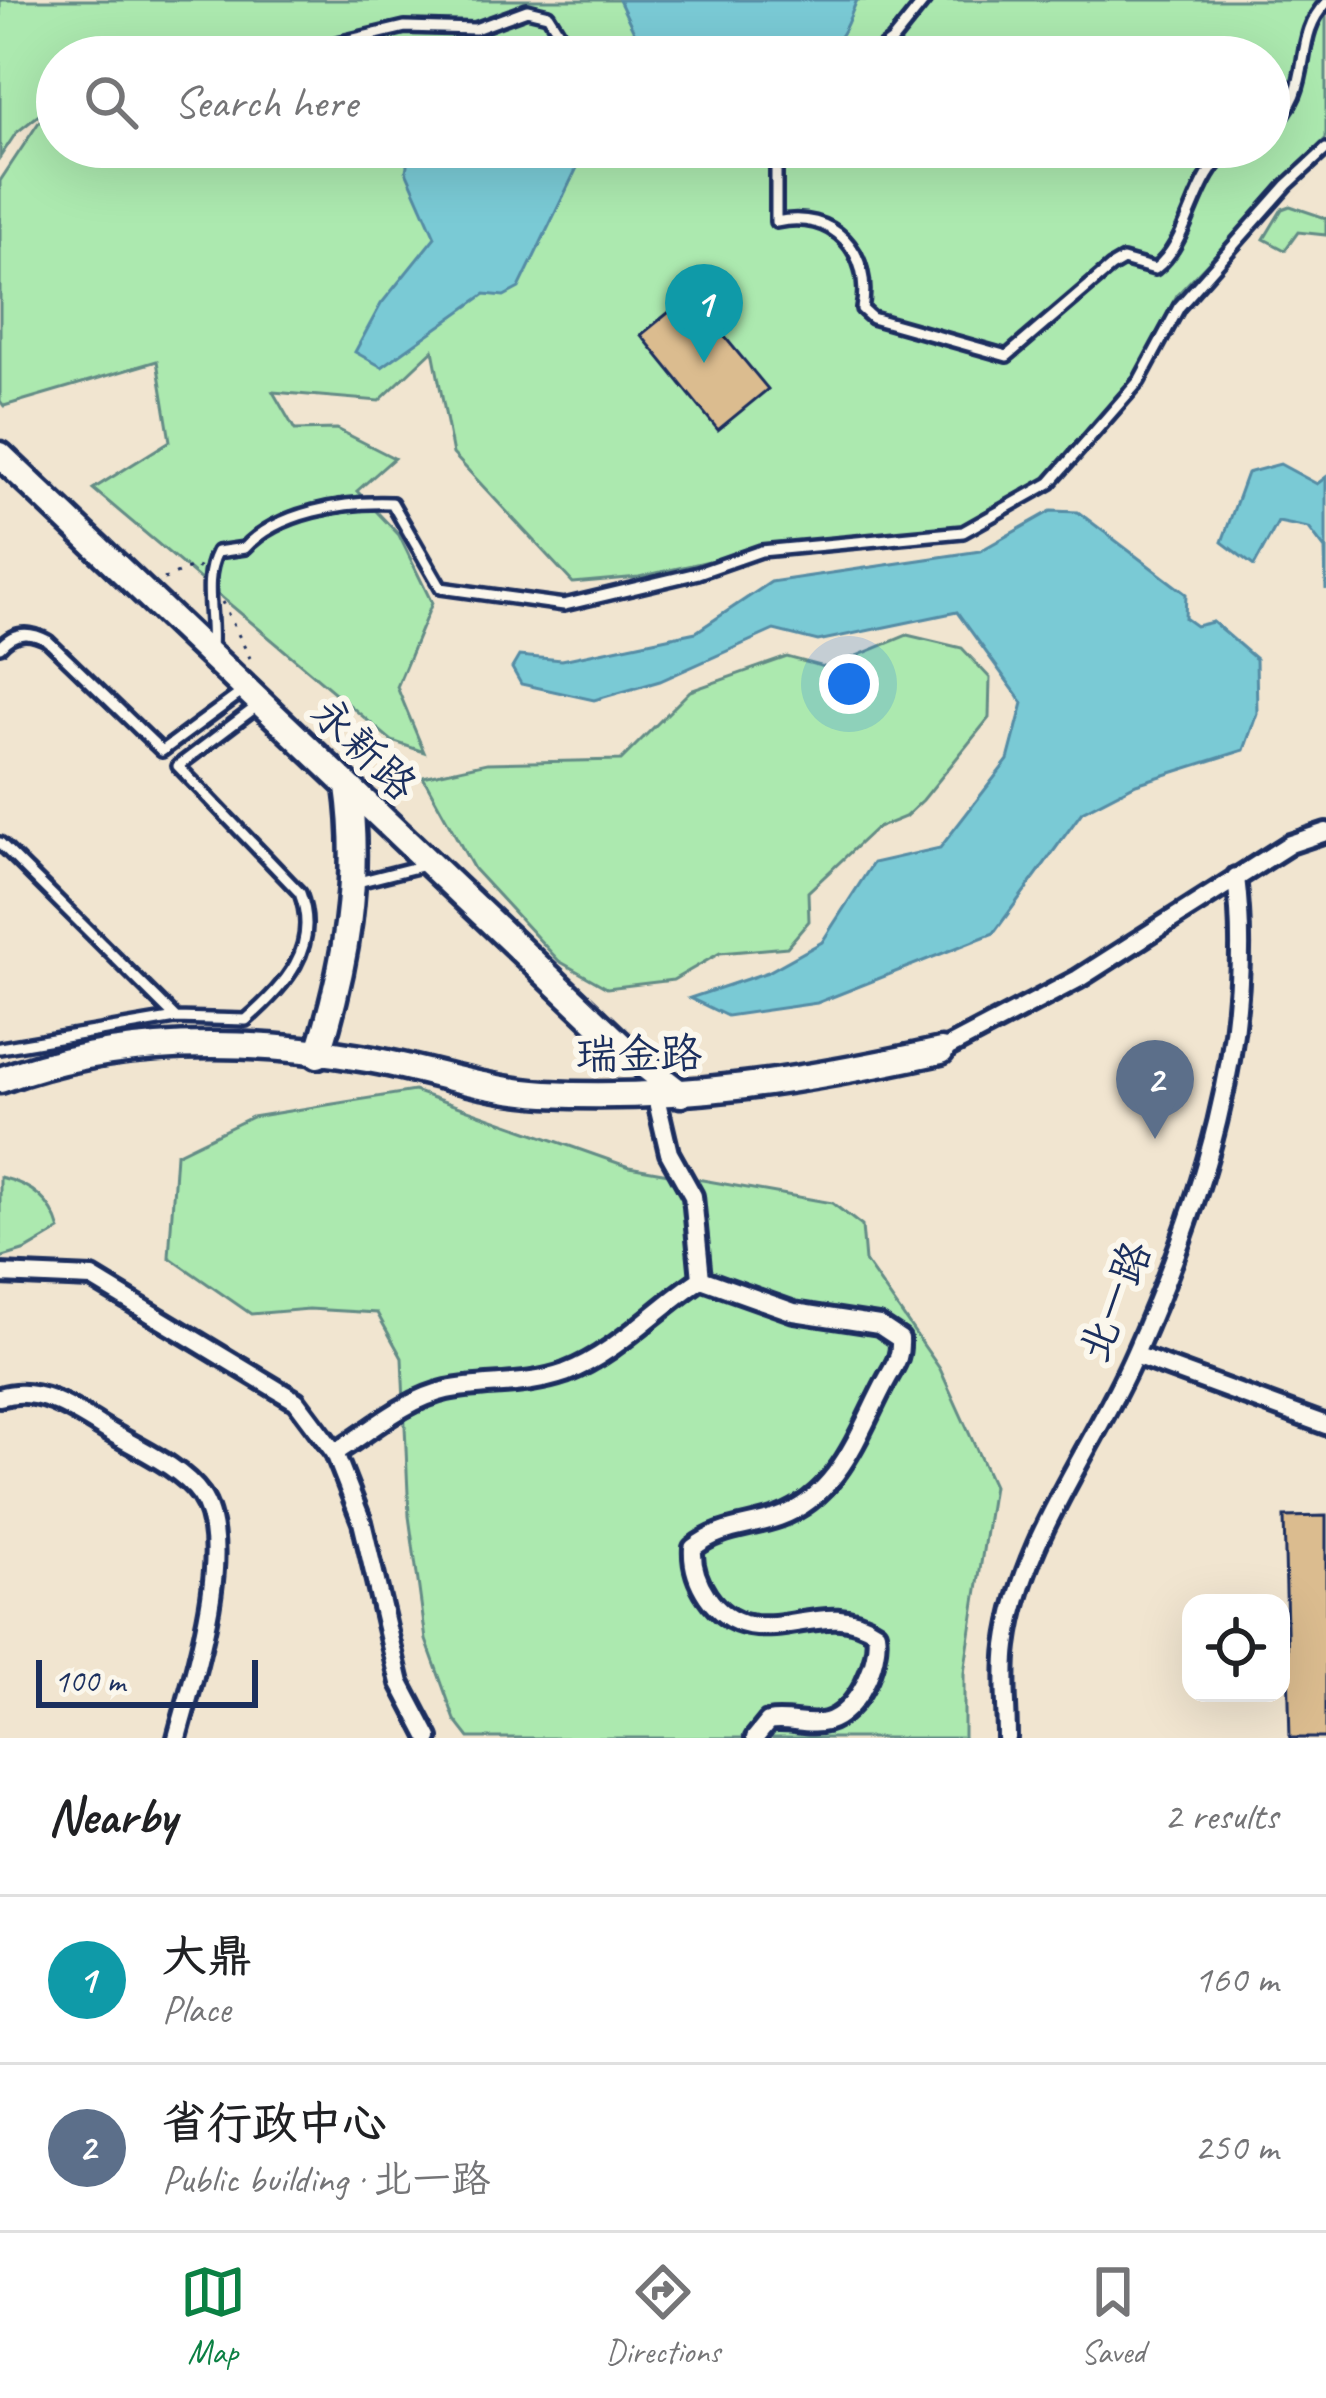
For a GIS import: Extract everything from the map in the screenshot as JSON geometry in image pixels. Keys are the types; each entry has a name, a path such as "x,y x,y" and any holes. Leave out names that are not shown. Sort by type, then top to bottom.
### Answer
{"street":[{"name":"永新路","path":"0,454 631,1055 681,1094"},
{"path":"318,1054 333,1008 357,851 348,786"},
{"name":"瑞金路","path":"0,1080 42,1064 171,1043 363,1058 542,1094 681,1094 804,1082 941,1051 1078,980 1290,844 1326,832"},
{"name":"北一路","path":"1007,1738 1007,1645 1034,1550 1135,1355 1207,1164 1235,1023 1244,938 1236,877"},
{"path":"655,1094 669,1153 693,1196 701,1279"},
{"path":"0,1274 92,1278 147,1306 296,1401 335,1453 362,1522 400,1683 429,1738"},
{"path":"335,1453 420,1398 450,1390 521,1386 569,1371 631,1335 701,1279"},
{"path":"701,1279 794,1312 879,1325 900,1339 901,1357 860,1442 812,1499 779,1517 722,1531 692,1548 692,1567 703,1591 749,1625 827,1615 876,1632 874,1660 851,1705 821,1724 768,1723 755,1738"},
{"path":"1135,1355 1326,1425"},
{"path":"0,1397 26,1391 72,1408 185,1479 203,1497 212,1549 211,1613 176,1738"}],"lane":[{"path":"896,36 925,0"},
{"path":"1290,107 1295,102 1310,25 1326,3"},
{"path":"367,36 405,27 475,28 527,10 548,15 561,36"},
{"path":"211,655 214,614 207,572 217,552 245,548 259,533 358,501 392,503 441,588 542,604 604,596 761,551 963,532 1050,483 1138,381 1179,307 1287,184 1326,149"},
{"path":"776,168 776,222 800,217 825,222 844,239 860,267 862,309 872,318 1007,356 1111,267 1123,260 1154,269 1168,259 1212,168"},
{"path":"0,646 16,634 48,640 300,893 306,929 302,953 286,986 246,1020 176,1018 0,1048"},
{"path":"162,751 254,696"},
{"path":"178,766 254,696"},
{"path":"0,843 176,1018"},
{"path":"353,884 430,864"}],"green space":[{"path":"0,0 1326,0 1326,138 1177,295 1135,376 1046,481 957,529 784,544 639,577 573,583 453,454 433,350 379,401 273,392 295,430 337,429 394,458 357,491 399,535 432,603 397,687 424,752 392,741 93,489 170,441 157,361 4,406 0,401 0,181 36,127 36,168 1290,168 1290,36 36,36 36,117 16,133 0,157"},
{"path":"1290,206 1326,218 1326,235 1298,232 1285,250 1264,239 1282,209"},
{"path":"907,635 962,648 990,678 989,718 923,800 905,817 875,829 808,892 809,921 787,947 720,953 673,980 607,988 559,961 474,869 423,777 487,763 621,760 690,691 787,657 828,668"},
{"path":"414,1091 629,1167 832,1203 862,1226 865,1261 940,1369 993,1486 964,1673 964,1738 469,1738 455,1720 426,1640 409,1516 402,1358 377,1313 309,1309 251,1314 169,1257 176,1154 252,1117"},
{"path":"0,1177 38,1195 60,1230 26,1250 0,1258"}],"water":[{"path":"619,0 857,0 840,36 636,36"},
{"path":"577,168 519,288 504,296 485,294 382,367 355,352 381,304 435,237 406,171"},
{"path":"1280,464 1317,484 1326,477 1326,590 1325,549 1309,528 1278,522 1254,566 1222,542 1247,473"},
{"path":"1051,511 1078,512 1186,594 1185,618 1196,626 1213,622 1256,659 1257,713 1244,750 1136,784 1082,812 994,933 817,1003 727,1016 690,998 768,972 822,942 873,863 940,848 1008,760 1023,703 957,612 818,641 774,630 660,681 594,700 521,684 512,668 519,656 562,660 696,632 771,582 980,551"}],"building":[{"path":"690,295 768,389 718,430 641,335"},
{"path":"1326,1516 1326,1738 1290,1738 1290,1594 1286,1594 1284,1517"}],"place":[{"name":"大鼎","path":"704,363"},
{"name":"省行政中心","path":"1155,1139"}]}
